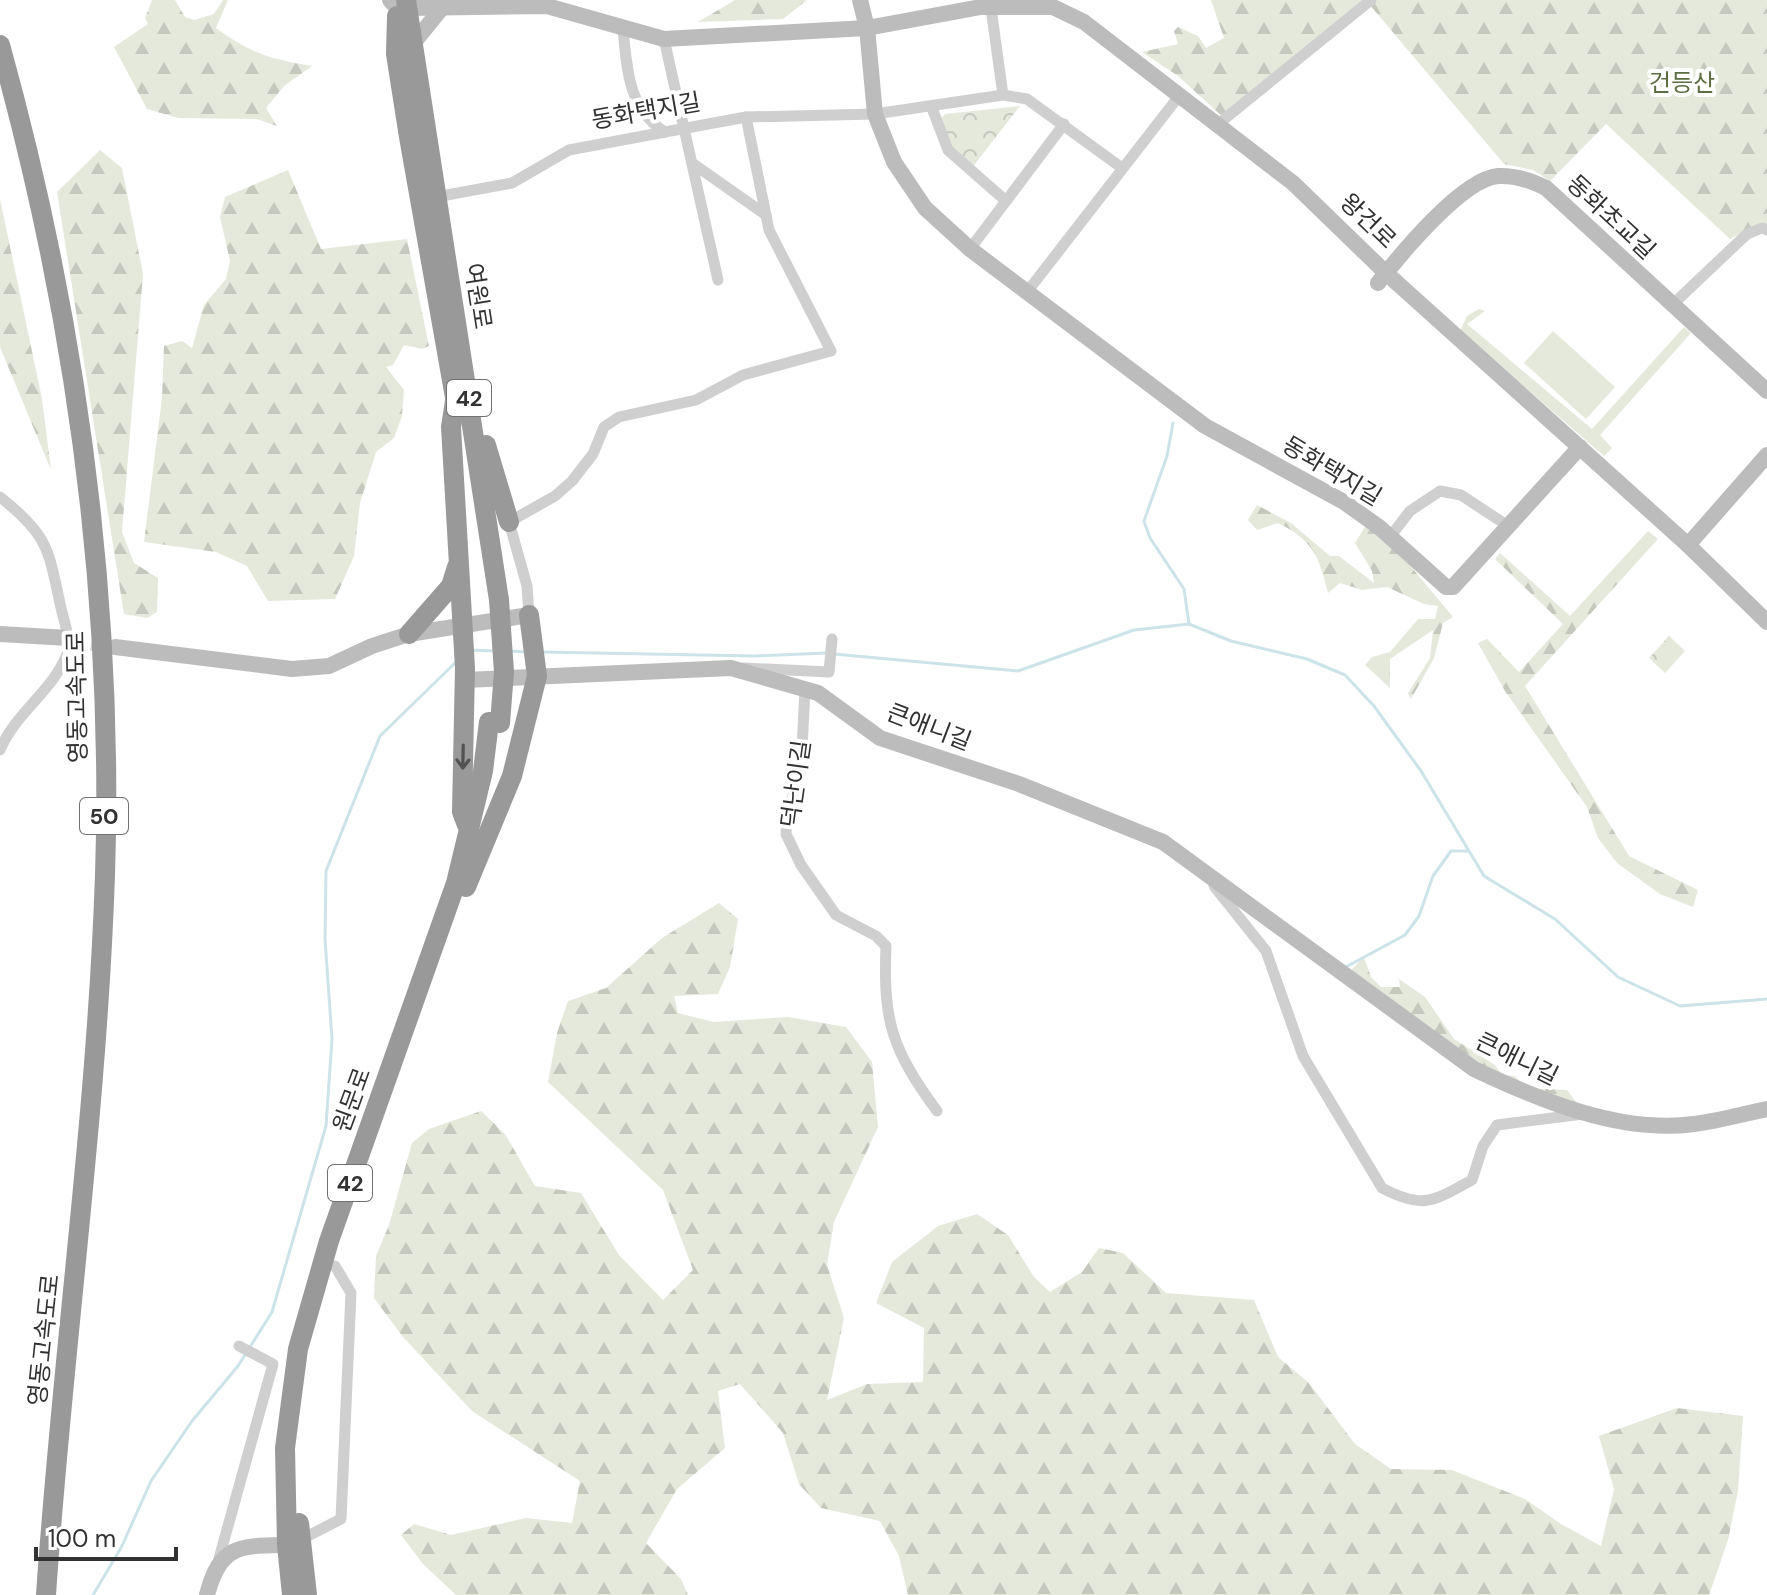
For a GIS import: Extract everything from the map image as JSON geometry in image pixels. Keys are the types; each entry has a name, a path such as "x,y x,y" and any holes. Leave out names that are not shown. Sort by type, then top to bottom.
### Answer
{"highway":[{"name":"여원로","path":"398,3 411,46 428,199 504,672 494,723"},
{"name":"여원로","path":"398,3 396,54 416,177 428,199"},
{"name":"영동고속도로","path":"0,45 49,247 80,419 100,593 105,699 105,874 99,1012 46,1595"},
{"name":"영동고속도로","path":"0,96 60,370 72,449 95,698 93,872 77,1142 32,1595"},
{"path":"399,166 416,177"},
{"path":"462,400 490,455 509,522"},
{"path":"462,400 451,427 464,633 462,812 469,832"},
{"path":"409,634 451,586 460,560"},
{"path":"466,887 512,776 537,671 532,625"},
{"name":"원문로","path":"307,1595 293,1542 285,1448 289,1397 298,1349 329,1241 425,975 469,832 494,723"},
{"name":"원문로","path":"292,1595 303,1401 311,1351 335,1266 466,887 484,819 494,723"}],"street":[{"path":"860,0 867,28"},
{"path":"1217,125 1371,0"},
{"name":"왕건로","path":"398,3 547,6 664,39 867,28 990,4 1053,7 1084,22 1293,183 1382,278 1580,447 1767,622"},
{"path":"411,46 436,4"},
{"path":"990,4 1003,95"},
{"name":"동화택지길","path":"867,28 875,114 894,162 925,208 970,249 1205,426 1344,502 1390,537 1434,579 1453,587 1580,447"},
{"path":"623,29 627,71 638,106 650,123 665,132"},
{"path":"664,39 718,280"},
{"name":"동화택지길","path":"428,199 512,183 569,150 746,117 875,114 932,108 1003,95 1027,99 1122,168"},
{"path":"1027,292 1179,96"},
{"path":"932,108 948,150 1006,201"},
{"path":"115,647 292,669 329,666 372,646 409,634 464,633 532,625 527,586 509,522 555,496 572,481 593,454 604,427 619,417 696,400 743,375 831,351 769,230 746,117"},
{"path":"970,249 1064,124"},
{"path":"692,163 766,215"},
{"name":"동화초교길","path":"1382,278 1466,190 1483,179 1514,177 1546,188 1767,391"},
{"path":"1671,306 1747,234 1762,228 1767,230"},
{"path":"1688,545 1767,455"},
{"path":"1390,537 1410,511 1440,491 1461,495 1508,526"},
{"path":"0,497 31,521 45,548 55,570 68,638 68,653 44,691 14,724 0,750"},
{"path":"0,634 68,638"},
{"path":"731,668 829,672 832,641"},
{"name":"큰애니길","path":"465,674 731,668 818,693 880,738 1019,784 1163,842 1474,1069 1526,1094 1584,1114"},
{"name":"덕난이길","path":"805,689 801,770 787,815 786,834 801,865 836,915 876,936 886,946 885,1009 896,1048 937,1111"},
{"name":"큰애니길","path":"1201,870 1266,951 1303,1056 1382,1188 1403,1199 1431,1202 1472,1180 1483,1146 1497,1125 1584,1114 1691,1125 1767,1109"},
{"path":"218,1562 232,1549 293,1542 341,1519 351,1293 335,1266"},
{"path":"207,1595 272,1375 273,1364 241,1347"}],"green space":[{"path":"152,0 175,0 185,17 194,20 214,14 223,0 228,0 216,28 261,54 312,66 284,86 266,108 277,126 257,119 178,118 147,109 114,47 148,24 145,18"},
{"path":"735,0 807,0 783,19 698,22"},
{"name":"건등산","path":"1211,0 1767,0 1767,227 1754,226 1730,239 1606,124 1550,181 1533,170 1504,164 1369,4 1224,118 1178,76 1142,52 1178,44 1174,31 1178,27 1198,36 1206,48 1224,38"},
{"path":"1020,106 971,169 955,153 940,120 945,114"},
{"path":"100,150 122,168 143,274 122,532 134,563 158,578 157,612 147,618 124,614 57,192"},
{"path":"288,170 321,249 407,239 429,346 422,349 404,345 393,365 386,367 404,390 402,416 394,438 376,452 360,503 354,556 335,599 268,601 247,566 216,552 144,542 162,398 164,346 182,341 192,348 204,305 226,279 230,261 220,217 225,197"},
{"path":"0,199 42,399 51,470 0,347"},
{"path":"1479,309 1485,311 1467,324 1592,429 1684,327 1691,333 1600,435 1612,448 1604,456 1460,331 1467,316"},
{"path":"1553,331 1615,387 1586,419 1524,363"},
{"path":"1257,505 1291,523 1330,556 1339,556 1374,583 1372,571 1355,543 1368,522 1404,558 1453,617 1443,623 1434,658 1411,699 1408,693 1430,658 1433,630 1390,659 1390,688 1365,665 1372,657 1390,652 1418,619 1435,619 1438,606 1424,604 1387,587 1362,590 1340,583 1328,593 1318,560 1300,536 1278,523 1257,530 1248,520"},
{"path":"1648,531 1658,539 1525,686 1629,856 1698,890 1693,907 1660,894 1617,863 1598,838 1587,807 1505,691 1478,643 1487,639 1519,672 1563,624 1495,559 1500,553 1570,616"},
{"path":"1669,636 1685,651 1665,673 1649,658"},
{"path":"719,903 738,919 730,967 718,994 674,996 678,1013 713,1022 788,1017 846,1027 872,1062 878,1127 834,1222 827,1265 844,1318 827,1400 867,1384 923,1382 924,1328 876,1303 892,1262 938,1226 977,1214 1008,1235 1034,1277 1050,1292 1082,1272 1099,1248 1123,1253 1166,1293 1254,1300 1278,1357 1309,1383 1355,1444 1391,1469 1452,1470 1525,1499 1601,1546 1614,1489 1599,1436 1677,1408 1743,1416 1738,1491 1728,1540 1709,1595 908,1595 899,1556 880,1521 821,1508 799,1484 783,1433 740,1384 718,1391 725,1448 677,1489 646,1543 681,1579 688,1595 456,1595 423,1564 401,1535 414,1524 451,1535 526,1518 572,1523 580,1481 472,1411 403,1337 374,1298 376,1256 389,1225 412,1143 429,1129 481,1111 505,1134 535,1186 581,1193 619,1255 663,1300 693,1270 663,1190 548,1082 557,1033 568,1001 606,988 662,938"},
{"path":"1364,957 1371,977 1381,987 1400,987 1399,979 1425,997 1454,1039 1495,1065 1502,1075 1515,1076 1526,1088 1567,1090 1576,1102 1593,1110 1507,1084 1349,972"}],"waterway":[{"path":"1173,423 1167,456 1144,521 1150,538 1184,589 1189,624"},
{"path":"834,654 1018,671 1134,630 1189,624 1231,641 1307,659 1345,675 1374,706 1421,771 1484,876 1555,919 1618,977 1680,1006 1767,999"},
{"path":"470,650 494,651"},
{"path":"510,651 526,652"},
{"path":"542,652 755,656 826,653"},
{"path":"93,1595 122,1546 151,1481 192,1421 238,1366 272,1312 326,1126 332,1039 325,939 326,871 380,736 456,662"},
{"path":"1344,968 1405,935 1419,916 1433,876 1451,851 1468,851"}],"tunnel":[{"path":"68,638 113,647"}]}
